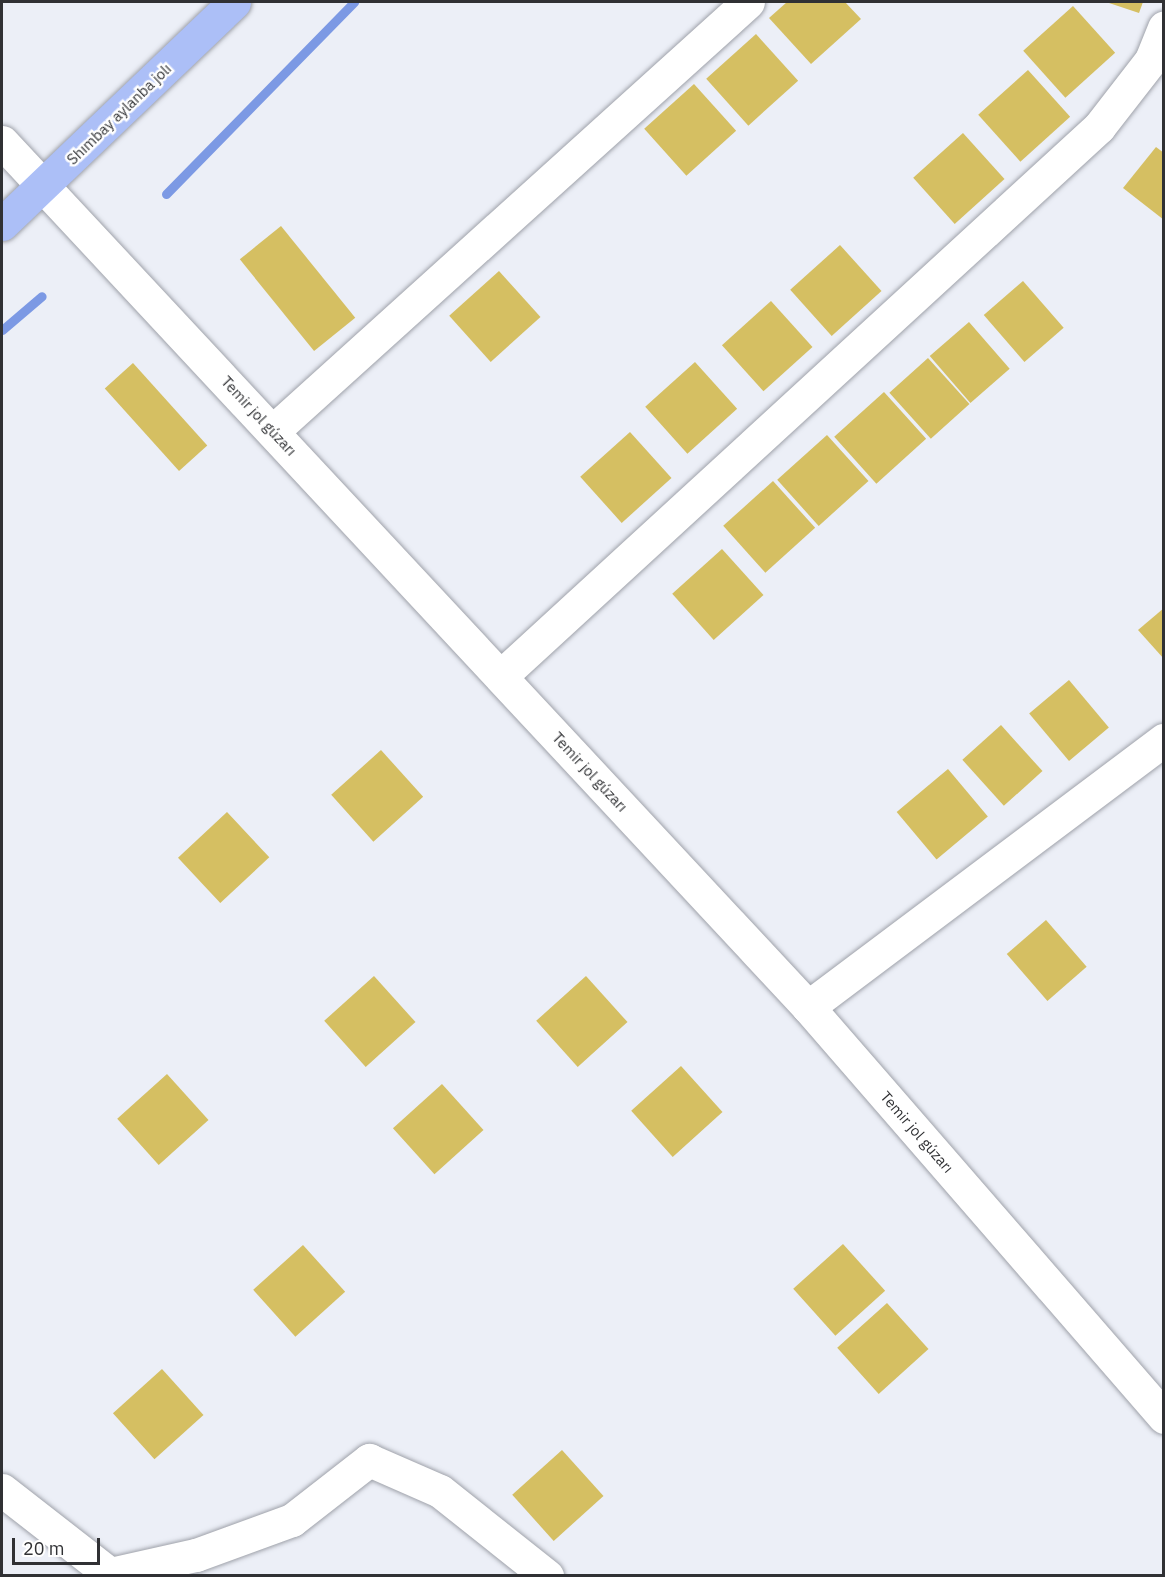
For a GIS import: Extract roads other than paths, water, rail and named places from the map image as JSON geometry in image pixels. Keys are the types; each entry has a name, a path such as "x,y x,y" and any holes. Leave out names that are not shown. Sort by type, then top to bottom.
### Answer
{"main road":[{"name":"Shımbay aylanba jolı","path":"2,224 43,188 234,2"}],"street":[{"path":"273,431 748,2"},
{"path":"501,676 1099,127 1151,60 1164,27"},
{"name":"Temir jol gúzarı","path":"2,142 807,1007 1164,1417"},
{"path":"807,1007 1164,740"},
{"path":"2,1490 110,1574 196,1555 292,1520 369,1460 440,1491 547,1575"}],"waterway":[{"path":"166,194 354,2"},
{"path":"2,330 42,296"}]}
